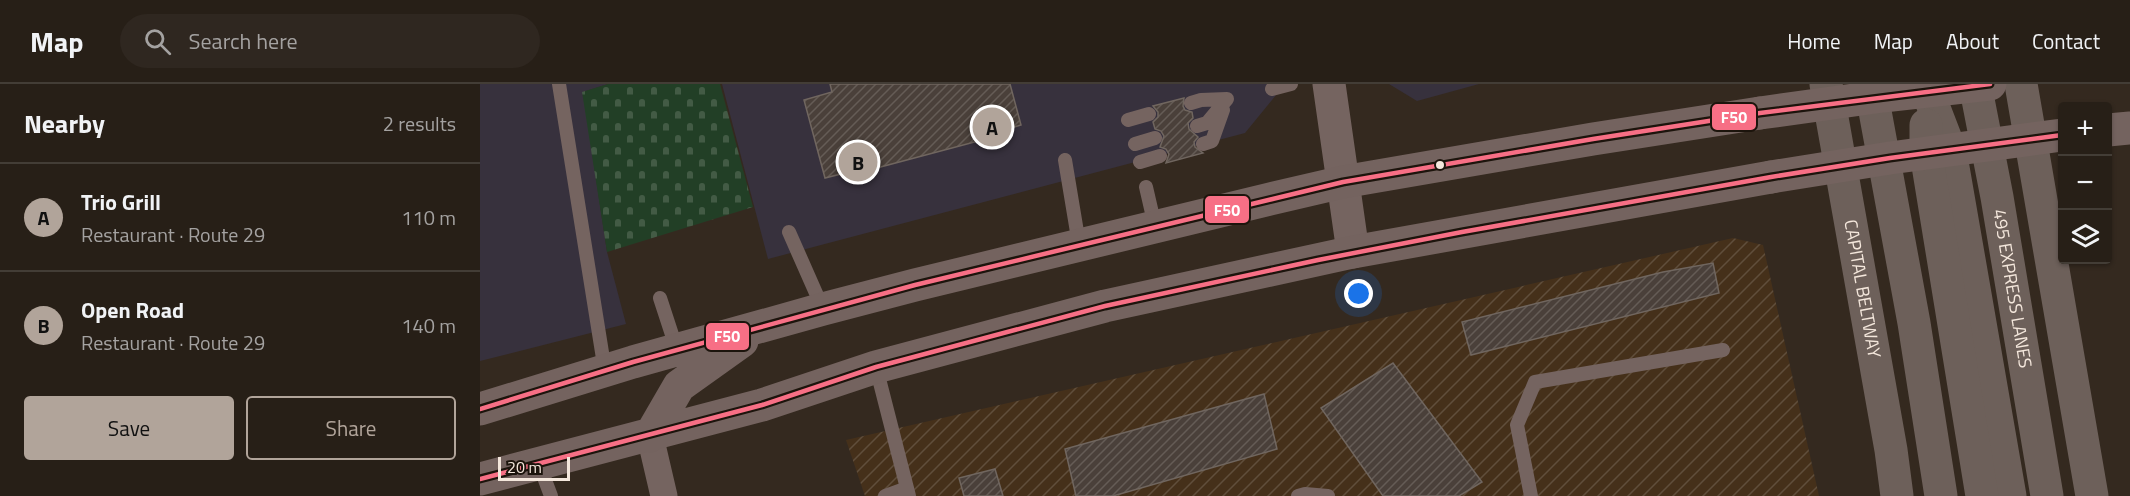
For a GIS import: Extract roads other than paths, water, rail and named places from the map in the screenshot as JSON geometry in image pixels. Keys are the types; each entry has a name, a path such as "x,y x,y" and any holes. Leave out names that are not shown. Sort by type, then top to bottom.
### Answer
{"highway":[{"name":"CAPITAL BELTWAY","path":"1826,84 1898,496"},
{"path":"1870,84 1914,323 1941,496"},
{"name":"495 EXPRESS LANES","path":"1975,84 2047,496"},
{"path":"2020,84 2092,496"},
{"path":"1927,90 1953,241 1983,496"},
{"path":"1953,241 2010,496"}],"main road":[{"path":"480,409 605,370 823,309 1079,244 1342,182 1760,113 1927,90 1990,84"},
{"path":"2112,130 2130,128"},
{"path":"480,480 762,405 876,367 1105,306 1353,252 1771,177 2058,136"},
{"path":"650,436 679,386 761,328"}],"street":[{"path":"1329,84 1353,252"},
{"path":"650,436 664,496"}],"lane":[{"path":"559,84 605,370"},
{"path":"1272,89 1291,84"},
{"path":"1191,103 1201,100 1227,99"},
{"path":"1197,126 1207,123 1227,99"},
{"path":"1203,144 1212,141 1227,99"},
{"path":"1128,120 1149,114"},
{"path":"1135,144 1155,138"},
{"path":"1140,162 1160,156"},
{"path":"1065,160 1079,244"},
{"path":"1146,188 1155,226"},
{"path":"789,232 823,309"},
{"path":"660,298 677,351"},
{"path":"1531,496 1517,425 1535,382 1723,350"},
{"path":"876,367 908,492 885,496"},
{"path":"539,464 551,496"},
{"path":"1298,496 1305,494 1328,496"}],"place":[{"name":"Trio Grill","path":"992,127"},
{"name":"Open Road","path":"858,162"}]}
